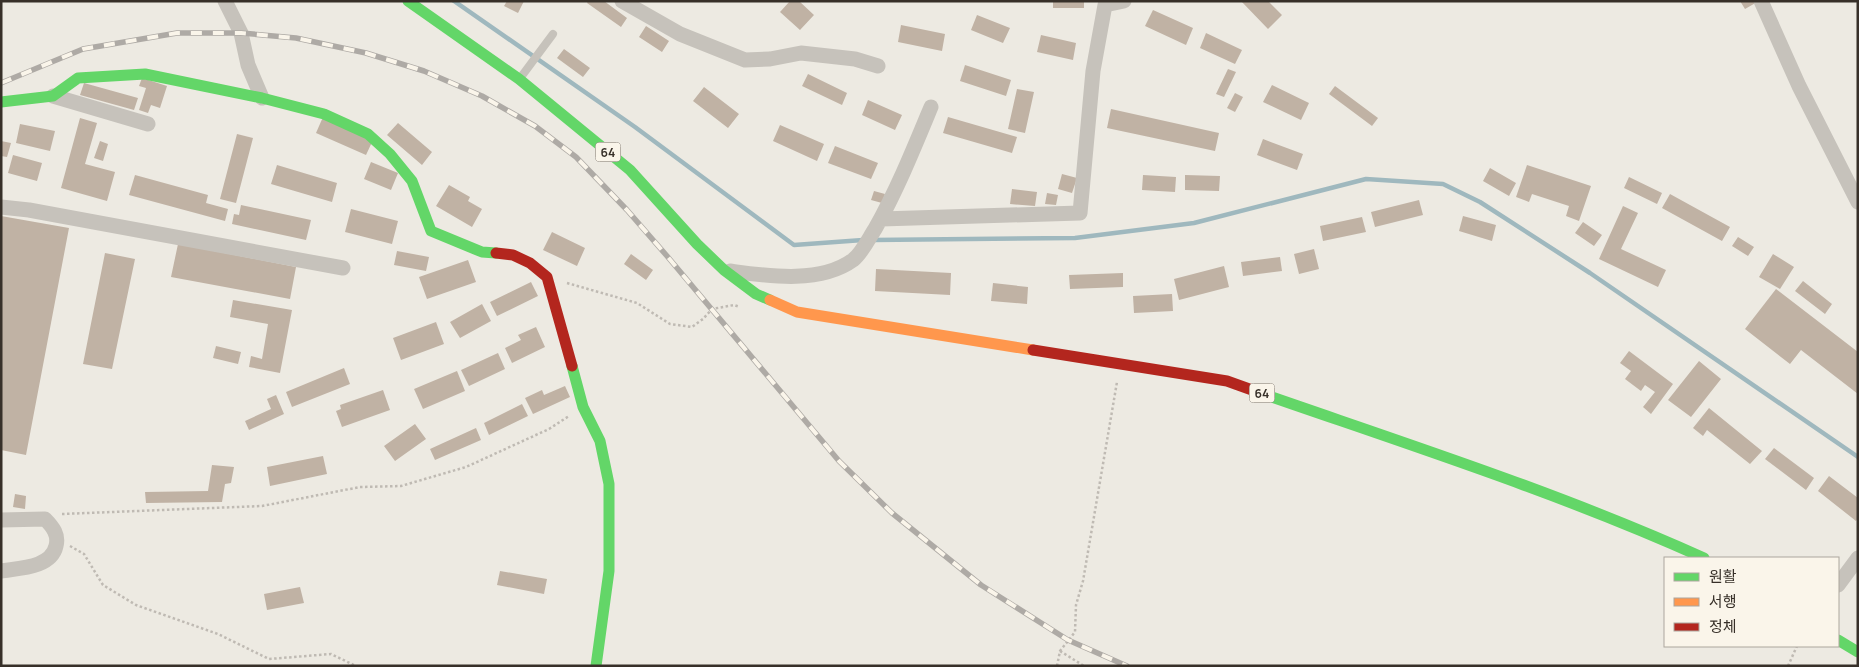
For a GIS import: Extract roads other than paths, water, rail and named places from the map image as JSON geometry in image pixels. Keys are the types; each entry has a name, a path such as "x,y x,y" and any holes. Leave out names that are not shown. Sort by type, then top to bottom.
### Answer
{"main road":[{"name":"64","path":"408,1 519,79 630,170 697,244 724,270 756,294 797,312 1227,380 1532,488 1638,528 1702,557"},
{"path":"1,102 54,96 78,78 145,74 262,98 324,114 368,134 390,154 412,181 431,231 482,252 513,255 530,263 547,278 583,407 600,441 609,484 609,571 596,666"},
{"path":"1839,641 1858,652"}],"street":[{"path":"226,1 242,33 248,66 262,98"},
{"path":"622,1 680,34 744,60 770,59 801,53 855,58 878,66"},
{"path":"881,219 1080,213 1093,71 1105,5 1124,1"},
{"path":"1761,1 1798,86 1858,202"},
{"path":"54,96 148,124"},
{"path":"724,270 770,276 804,276 832,270 854,259 868,240 890,202 931,107"},
{"path":"1,207 28,210 343,268"},
{"path":"1,520 44,519 52,527 58,539 54,553 43,562 1,571"},
{"path":"1839,584 1858,558"}],"lane":[{"path":"519,79 528,70 553,34"}],"waterway":[{"path":"454,1 635,127 794,245 863,240"},
{"path":"873,240 1075,238 1194,223 1366,179 1443,184 1480,202 1590,273 1858,457"}],"railway":[{"path":"1,83 83,49 177,33 241,33 296,38 366,53 424,71 482,96 535,126 576,157 627,210 667,256 839,461 892,513 981,585 1068,640 1127,666"}]}
